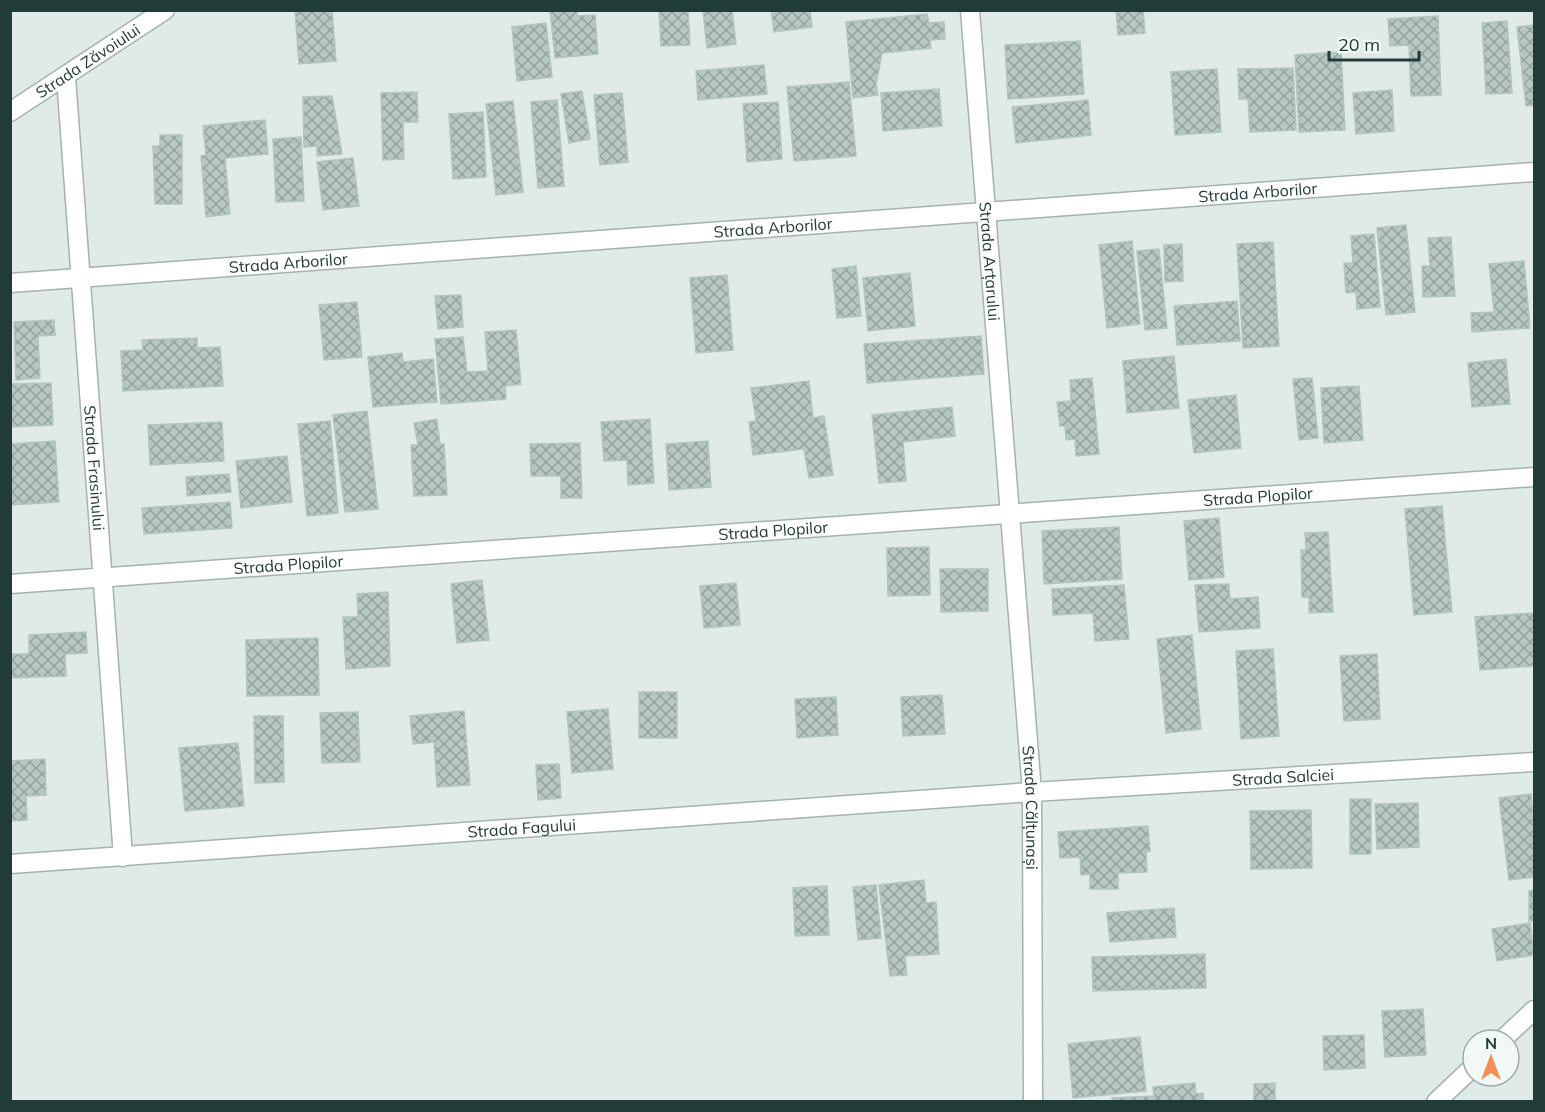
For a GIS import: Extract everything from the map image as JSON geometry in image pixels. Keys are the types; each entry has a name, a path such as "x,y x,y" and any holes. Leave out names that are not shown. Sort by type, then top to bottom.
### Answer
{"street":[{"name":"Strada Zăvoiului","path":"10,112 165,10"},
{"name":"Strada Arțarului","path":"970,10 1008,513"},
{"name":"Strada Frasinului","path":"66,77 123,857"},
{"name":"Strada Arborilor","path":"10,283 1534,172"},
{"name":"Strada Plopilor","path":"10,584 1534,477"},
{"name":"Strada Călțunași","path":"1008,513 1032,792 1033,1101"},
{"name":"Strada Salciei","path":"1032,792 1534,762"},
{"name":"Strada Fagului","path":"10,864 1032,792"},
{"path":"1515,1028 1534,1011"},
{"path":"1436,1101 1461,1078"}],"building":[{"path":"295,10 332,10 336,61 299,64"},
{"path":"550,10 577,10 577,16 595,15 598,54 555,58"},
{"path":"659,10 688,10 690,45 661,46"},
{"path":"703,10 732,10 736,44 707,48"},
{"path":"771,10 810,10 812,27 774,32"},
{"path":"1116,10 1143,10 1145,33 1118,35"},
{"path":"927,14 929,23 944,22 945,39 930,40 931,48 882,53 876,85 878,95 853,98 846,22"},
{"path":"1438,16 1441,95 1411,96 1409,45 1390,46 1388,19"},
{"path":"1507,21 1512,93 1486,94 1482,23"},
{"path":"546,23 552,77 517,81 512,27"},
{"path":"1534,25 1534,105 1526,106 1517,27"},
{"path":"1080,41 1084,94 1008,99 1005,45"},
{"path":"1341,52 1345,130 1299,132 1295,55"},
{"path":"764,65 767,94 698,100 696,71"},
{"path":"1293,68 1296,130 1250,132 1248,99 1239,99 1238,69"},
{"path":"1217,69 1221,132 1175,135 1171,72"},
{"path":"849,82 856,156 794,161 787,87"},
{"path":"939,89 942,126 883,131 881,93"},
{"path":"1392,90 1394,131 1356,134 1353,93"},
{"path":"582,91 590,139 569,143 561,94"},
{"path":"417,92 418,122 403,122 404,159 383,160 381,93"},
{"path":"622,93 628,162 600,165 594,95"},
{"path":"332,96 342,154 317,156 317,146 304,147 303,97"},
{"path":"557,100 564,186 538,188 531,102"},
{"path":"1088,100 1091,135 1016,143 1012,107"},
{"path":"513,101 523,192 496,195 486,104"},
{"path":"778,102 782,159 747,162 743,104"},
{"path":"483,112 486,177 453,179 449,114"},
{"path":"265,120 268,154 225,158 230,214 206,217 201,156 206,155 203,126"},
{"path":"160,135 182,135 182,204 155,204 153,146 160,146"},
{"path":"301,137 304,201 276,202 273,139"},
{"path":"353,158 359,206 323,210 317,162"},
{"path":"1406,225 1415,312 1386,315 1377,228"},
{"path":"1374,234 1380,307 1357,309 1356,292 1346,293 1344,263 1353,263 1351,236"},
{"path":"1451,237 1455,296 1423,297 1422,266 1430,266 1428,238"},
{"path":"1132,241 1140,324 1107,328 1099,245"},
{"path":"1273,242 1279,346 1243,348 1237,244"},
{"path":"1182,244 1183,281 1165,282 1164,245"},
{"path":"1159,249 1167,328 1145,330 1137,251"},
{"path":"1524,261 1530,328 1472,332 1471,313 1494,312 1489,264"},
{"path":"856,266 861,316 837,318 832,269"},
{"path":"910,273 915,326 868,331 863,278"},
{"path":"727,275 733,350 696,353 690,278"},
{"path":"461,295 463,327 438,329 435,296"},
{"path":"1237,301 1240,341 1177,345 1174,306"},
{"path":"357,302 362,357 324,360 319,305"},
{"path":"54,320 55,335 38,336 40,378 16,380 14,322"},
{"path":"516,330 521,384 505,386 506,399 441,404 435,339 463,337 467,372 488,371 485,332"},
{"path":"981,336 984,374 867,383 864,344"},
{"path":"197,338 197,348 220,347 223,386 123,391 121,351 143,350 142,340"},
{"path":"402,353 403,362 433,359 437,402 373,407 368,357"},
{"path":"1174,356 1179,408 1127,413 1123,361"},
{"path":"1506,359 1510,404 1472,407 1468,363"},
{"path":"1092,378 1099,454 1076,456 1075,439 1066,440 1065,426 1060,426 1057,402 1071,401 1070,380"},
{"path":"1312,378 1318,438 1299,440 1293,379"},
{"path":"809,381 813,418 824,416 833,475 809,478 804,449 753,455 749,422 756,421 751,388"},
{"path":"51,383 53,425 10,427 10,384"},
{"path":"1359,386 1363,440 1324,443 1321,388"},
{"path":"1236,395 1241,448 1194,453 1188,400"},
{"path":"952,407 955,436 903,442 906,481 879,483 872,415"},
{"path":"367,411 378,509 345,512 333,415"},
{"path":"437,419 440,444 444,444 447,495 414,496 411,445 418,445 414,423"},
{"path":"650,419 654,483 628,485 627,460 604,461 601,422"},
{"path":"330,421 338,513 307,516 298,424"},
{"path":"222,422 224,461 150,465 148,425"},
{"path":"55,441 59,502 10,505 10,444"},
{"path":"708,441 711,487 669,490 666,444"},
{"path":"580,443 582,498 561,498 561,476 531,476 530,444"},
{"path":"287,456 292,502 241,508 236,461"},
{"path":"229,474 231,492 187,496 186,477"},
{"path":"230,502 232,528 144,534 142,508"},
{"path":"1442,506 1452,612 1414,615 1405,509"},
{"path":"1219,518 1224,577 1189,580 1184,521"},
{"path":"1119,527 1122,579 1044,584 1042,531"},
{"path":"1328,532 1333,612 1309,613 1309,597 1302,597 1301,550 1306,550 1305,533"},
{"path":"929,547 930,595 888,596 887,548"},
{"path":"940,569 988,569 988,611 941,612"},
{"path":"482,580 489,640 457,643 451,584"},
{"path":"736,583 740,625 704,628 700,586"},
{"path":"1229,584 1230,599 1258,597 1260,628 1199,632 1195,585"},
{"path":"1124,585 1129,639 1095,641 1093,613 1053,615 1052,589"},
{"path":"388,592 390,666 346,669 343,617 358,617 357,594"},
{"path":"1534,613 1534,666 1480,670 1475,617"},
{"path":"86,632 87,653 65,654 66,676 10,678 10,654 29,654 29,635"},
{"path":"1192,635 1201,729 1166,733 1157,639"},
{"path":"318,638 319,695 247,696 246,640"},
{"path":"1273,649 1279,736 1241,739 1236,651"},
{"path":"1377,654 1380,719 1344,721 1340,656"},
{"path":"639,692 677,692 677,738 639,738"},
{"path":"942,695 945,734 903,736 901,697"},
{"path":"836,697 838,735 797,738 795,699"},
{"path":"608,709 613,769 572,773 567,712"},
{"path":"464,711 470,785 437,787 434,742 413,744 410,716"},
{"path":"358,712 360,762 322,763 320,713"},
{"path":"254,716 283,716 284,782 255,783"},
{"path":"238,743 244,806 185,811 179,748"},
{"path":"45,759 46,795 26,796 27,820 10,821 10,761"},
{"path":"559,764 561,798 538,800 536,765"},
{"path":"1531,794 1534,826 1534,877 1509,880 1499,798"},
{"path":"1350,799 1371,799 1371,854 1350,854"},
{"path":"1418,803 1419,847 1377,849 1375,804"},
{"path":"1311,810 1312,868 1251,869 1250,811"},
{"path":"1148,826 1150,851 1146,852 1147,872 1118,873 1118,889 1090,889 1090,874 1081,875 1080,857 1060,858 1058,832"},
{"path":"924,880 926,903 936,902 939,954 905,956 907,975 890,976 879,885"},
{"path":"876,885 881,938 858,940 853,887"},
{"path":"827,886 829,935 795,936 793,888"},
{"path":"1534,890 1534,921 1529,921 1529,891"},
{"path":"1174,908 1176,937 1110,942 1107,913"},
{"path":"1530,923 1534,955 1497,961 1492,929"},
{"path":"1205,954 1206,988 1093,991 1092,957"},
{"path":"1423,1009 1426,1055 1385,1057 1382,1011"},
{"path":"1364,1035 1365,1068 1324,1070 1323,1036"},
{"path":"1140,1037 1146,1091 1073,1098 1068,1044"},
{"path":"1195,1083 1196,1094 1203,1093 1203,1102 1112,1102 1112,1098 1154,1096 1153,1087"},
{"path":"1275,1083 1275,1102 1254,1102 1254,1084"}]}
